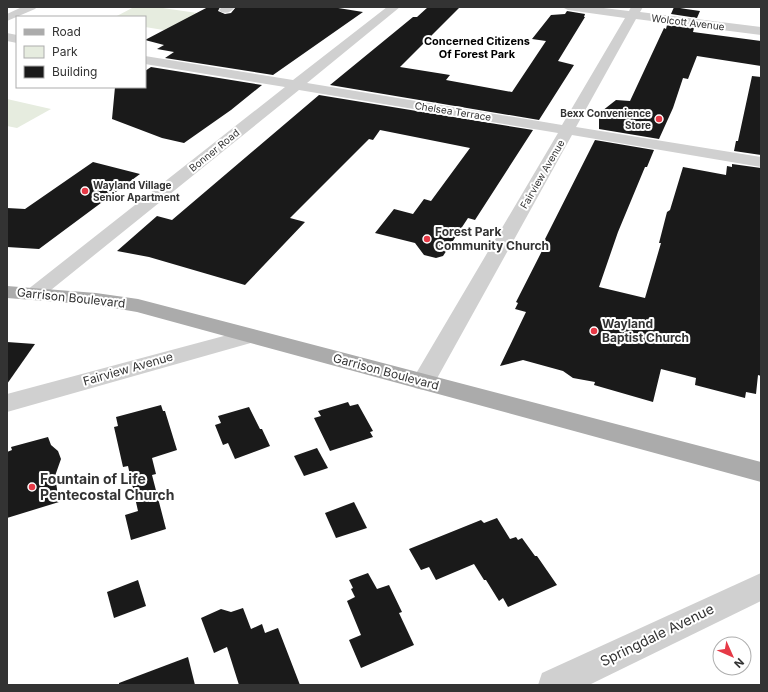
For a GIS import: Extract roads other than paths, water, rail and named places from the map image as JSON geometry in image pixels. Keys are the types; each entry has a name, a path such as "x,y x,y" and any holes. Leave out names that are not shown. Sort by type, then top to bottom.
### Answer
{"main road":[{"name":"Garrison Boulevard","path":"7,292 96,299 138,306 761,472"}],"street":[{"path":"7,18 30,7"},
{"name":"Bonner Road","path":"34,294 394,7"},
{"name":"Wolcott Avenue","path":"568,7 635,11 761,31"},
{"name":"Fairview Avenue","path":"423,382 635,11"},
{"name":"Chelsea Terrace","path":"146,60 761,162"},
{"name":"Fairview Avenue","path":"7,403 250,336"},
{"name":"Springdale Avenue","path":"554,685 761,586"}],"place":[{"name":"Bexx Convenience Store","path":"659,119"},
{"name":"Wayland Village Senior Apartment","path":"85,191"},
{"name":"Forest Park Community Church","path":"427,239"},
{"name":"Wayland Baptist Church","path":"594,331"},
{"name":"Fountain of Life Pentecostal Church","path":"32,487"}],"district":[{"name":"Concerned Citizens Of Forest Park","path":"477,47"}]}
